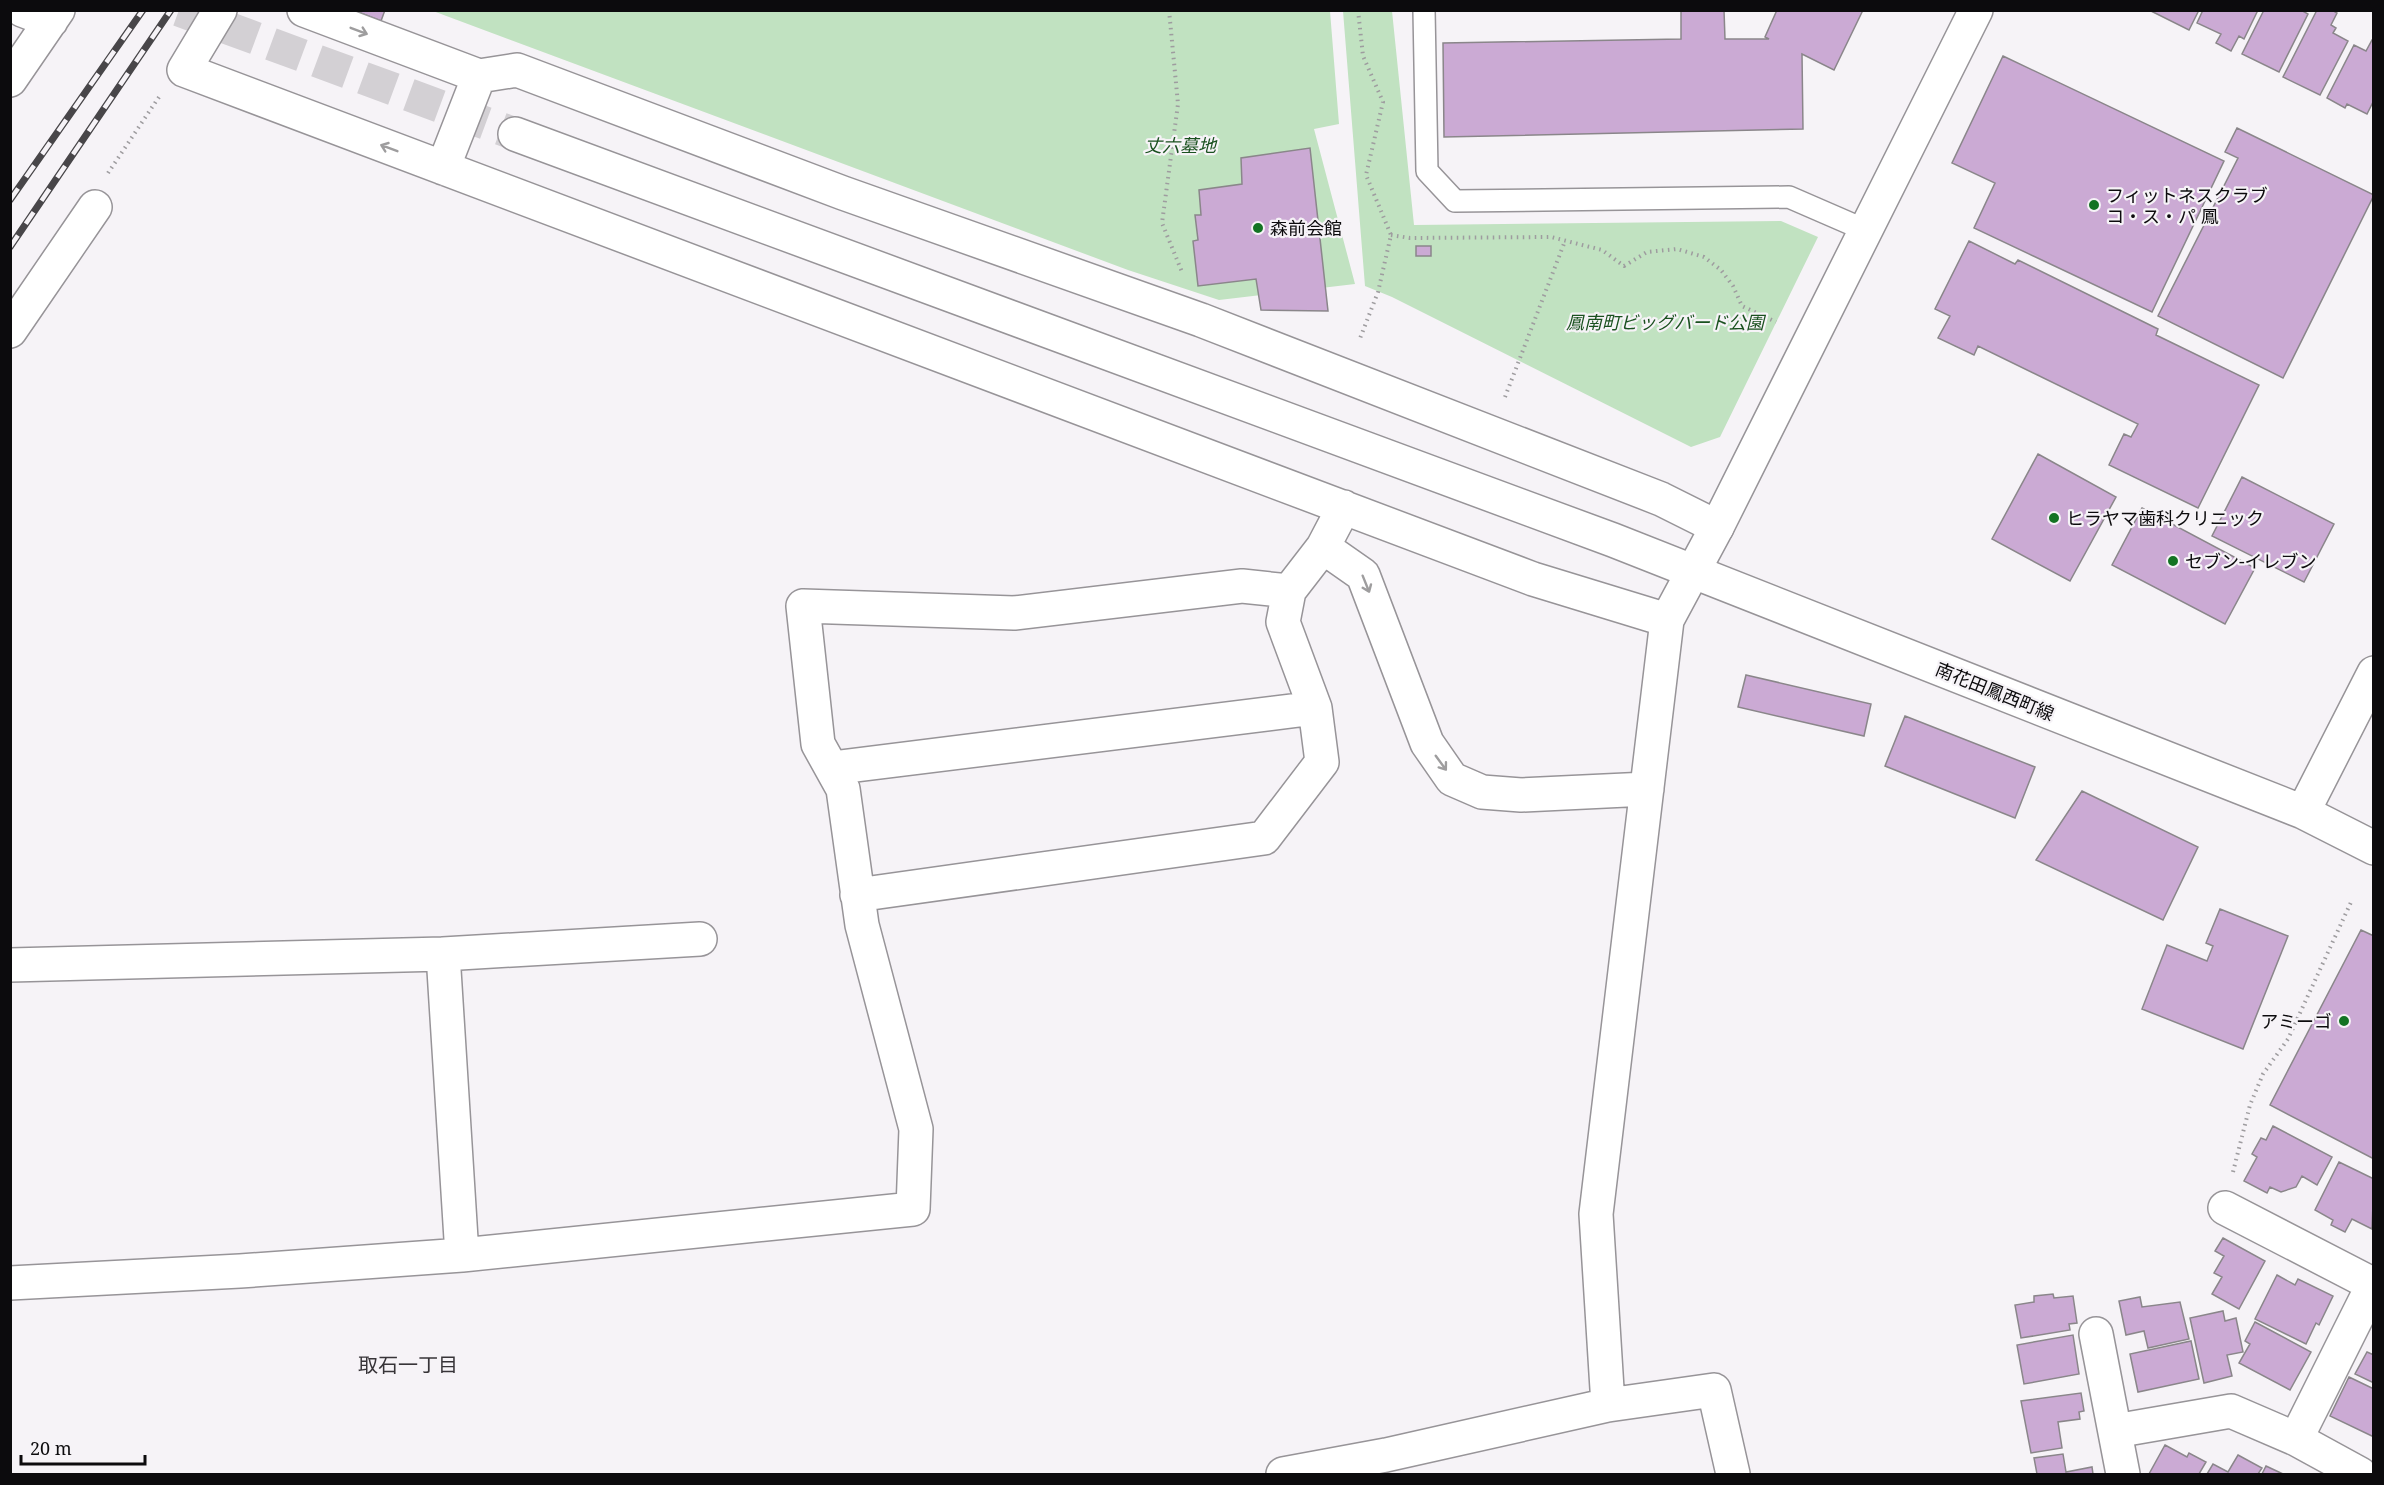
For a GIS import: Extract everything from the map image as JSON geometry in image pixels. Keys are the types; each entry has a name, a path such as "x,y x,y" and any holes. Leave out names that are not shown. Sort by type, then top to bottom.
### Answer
{"street":[{"path":"220,10 184,70 1533,579 1667,620"},
{"path":"304,10 479,76 517,70 843,193 1201,320 1661,499 1717,527"},
{"path":"1608,1405 1596,1214 1667,620 1717,527 1976,10"},
{"path":"10,80 44,14"},
{"path":"443,168 479,76"},
{"name":"南花田鳳西町線","path":"515,134 1613,540 2303,812 2373,848"},
{"path":"10,332 95,207"},
{"path":"857,895 1264,838 1322,762 1315,708 1283,622 1289,591 1323,547 1344,507"},
{"path":"1323,547 1363,575 1427,743 1452,779 1482,792 1521,795 1647,789"},
{"path":"10,1283 240,1271 462,1255 913,1209 916,1129 862,925 843,789 818,744 803,606 1014,613 1242,586 1289,591"},
{"path":"2303,812 2373,673"},
{"path":"832,768 1315,708"},
{"path":"10,965 443,954 700,939"},
{"path":"443,954 462,1255"},
{"path":"2225,1208 2373,1285 2296,1439"},
{"path":"2096,1334 2123,1474"},
{"path":"1283,1474 1386,1455 1608,1405 1714,1390 1733,1474"},
{"path":"2115,1431 2231,1411 2296,1439 2360,1474"}],"lane":[{"path":"1424,10 1427,171 1455,201 1789,197 1865,230"}],"path":[{"path":"1169,10 1178,104 1162,223 1201,320"},
{"path":"1358,10 1363,56 1383,102 1366,174 1391,235 1378,292 1358,343"},
{"path":"95,207 99,186 148,111 184,70"},
{"path":"1391,235 1410,238 1551,237 1602,250 1624,266 1647,252 1677,249 1704,257 1721,270 1733,286 1742,306 1784,326"},
{"path":"1503,401 1565,241"},
{"path":"2225,1208 2250,1105 2263,1074 2288,1039 2352,900"}],"green space":[{"name":"丈六墓地","path":"433,11 1330,11 1339,124 1314,129 1355,284 1219,300 1128,270"},
{"name":"鳳南町ビッグバード公園","path":"1343,11 1392,11 1414,225 1781,221 1818,237 1720,437 1691,447 1392,297 1365,286"}],"building":[{"path":"353,10 385,10 381,21"},
{"path":"1681,10 1724,10 1725,39 1769,39 1765,37 1777,10 1863,10 1834,70 1802,54 1803,129 1444,137 1443,43 1681,39"},
{"path":"2149,10 2199,10 2189,30"},
{"path":"2203,10 2258,10 2244,39 2239,36 2231,51 2216,43 2221,34 2197,23"},
{"path":"2264,10 2301,10 2308,14 2279,72 2242,54"},
{"path":"2317,10 2332,10 2337,13 2331,25 2336,28 2333,33 2348,41 2320,95 2283,77"},
{"path":"2372,40 2374,41 2374,100 2367,114 2347,104 2345,108 2327,98 2354,45 2366,51"},
{"name":"フィットネスクラブ コ・ス・パ 鳳","path":"2003,56 2224,161 2152,312 1974,228 1995,183 1952,163"},
{"path":"2237,128 2374,195 2283,378 2158,316 2238,158 2225,152"},
{"name":"森前会館","path":"1310,148 1328,311 1261,310 1256,279 1198,286 1193,241 1198,240 1195,215 1201,215 1199,190 1242,184 1241,158"},
{"path":"1969,241 2015,264 2018,260 2158,329 2156,335 2259,385 2198,508 2109,465 2124,434 2131,437 2138,424 1978,346 1974,355 1938,338 1950,316 1935,309"},
{"path":"1416,246 1431,246 1431,256 1416,256"},
{"name":"ヒラヤマ歯科クリニック","path":"2038,454 2116,497 2070,581 1992,539"},
{"path":"2242,477 2334,524 2304,582 2212,536"},
{"path":"2142,508 2255,568 2225,624 2112,565"},
{"path":"1746,675 1871,704 1864,736 1738,707"},
{"path":"1905,716 2035,767 2015,818 1885,766"},
{"path":"2082,791 2198,847 2163,920 2036,860"},
{"path":"2220,909 2288,936 2243,1049 2142,1009 2167,945 2207,961 2213,946 2206,943"},
{"name":"アミーゴ","path":"2361,930 2374,936 2374,1159 2270,1105"},
{"path":"2273,1126 2332,1157 2317,1185 2302,1176 2296,1187 2281,1192 2270,1187 2267,1193 2244,1181 2257,1157 2252,1154 2261,1138 2266,1140"},
{"path":"2339,1162 2374,1179 2372,1229 2352,1219 2345,1232 2331,1225 2333,1220 2315,1210"},
{"path":"2223,1238 2265,1261 2239,1309 2212,1294 2222,1277 2214,1273 2224,1256 2215,1251"},
{"path":"2277,1275 2295,1285 2298,1279 2333,1296 2319,1325 2316,1323 2306,1344 2255,1319"},
{"path":"2053,1294 2054,1298 2073,1296 2077,1323 2069,1324 2070,1330 2021,1338 2015,1305 2034,1302 2034,1296"},
{"path":"2140,1297 2142,1307 2180,1302 2189,1339 2148,1348 2144,1331 2126,1335 2119,1301"},
{"path":"2223,1311 2225,1321 2236,1318 2243,1352 2227,1355 2232,1376 2204,1383 2190,1318"},
{"path":"2255,1322 2311,1352 2290,1390 2239,1363 2250,1344 2245,1341"},
{"path":"2073,1335 2079,1374 2024,1384 2017,1345"},
{"path":"2191,1341 2199,1379 2138,1392 2130,1354"},
{"path":"2367,1352 2374,1355 2374,1383 2355,1374"},
{"path":"2349,1377 2374,1389 2374,1437 2330,1416"},
{"path":"2081,1393 2084,1411 2079,1412 2080,1419 2058,1422 2062,1448 2031,1453 2021,1401"},
{"path":"2165,1445 2187,1457 2189,1453 2206,1462 2199,1474 2149,1474"},
{"path":"2063,1454 2066,1472 2092,1467 2093,1474 2037,1474 2034,1458"},
{"path":"2238,1455 2262,1468 2258,1474 2207,1474 2213,1464 2228,1472"},
{"path":"2266,1466 2283,1474 2262,1474"}],"tunnel":[{"path":"179,10 515,134"}],"railway":[{"path":"10,200 143,10"},
{"path":"10,247 171,10"}],"place":[{"name":"フィットネスクラブ コ・ス・パ 鳳","path":"2094,205"},
{"name":"森前会館","path":"1258,228"},
{"name":"ヒラヤマ歯科クリニック","path":"2054,518"},
{"name":"セブン-イレブン","path":"2173,561"},
{"name":"アミーゴ","path":"2344,1021"}],"district":[{"name":"取石一丁目","path":"408,1364"}]}
